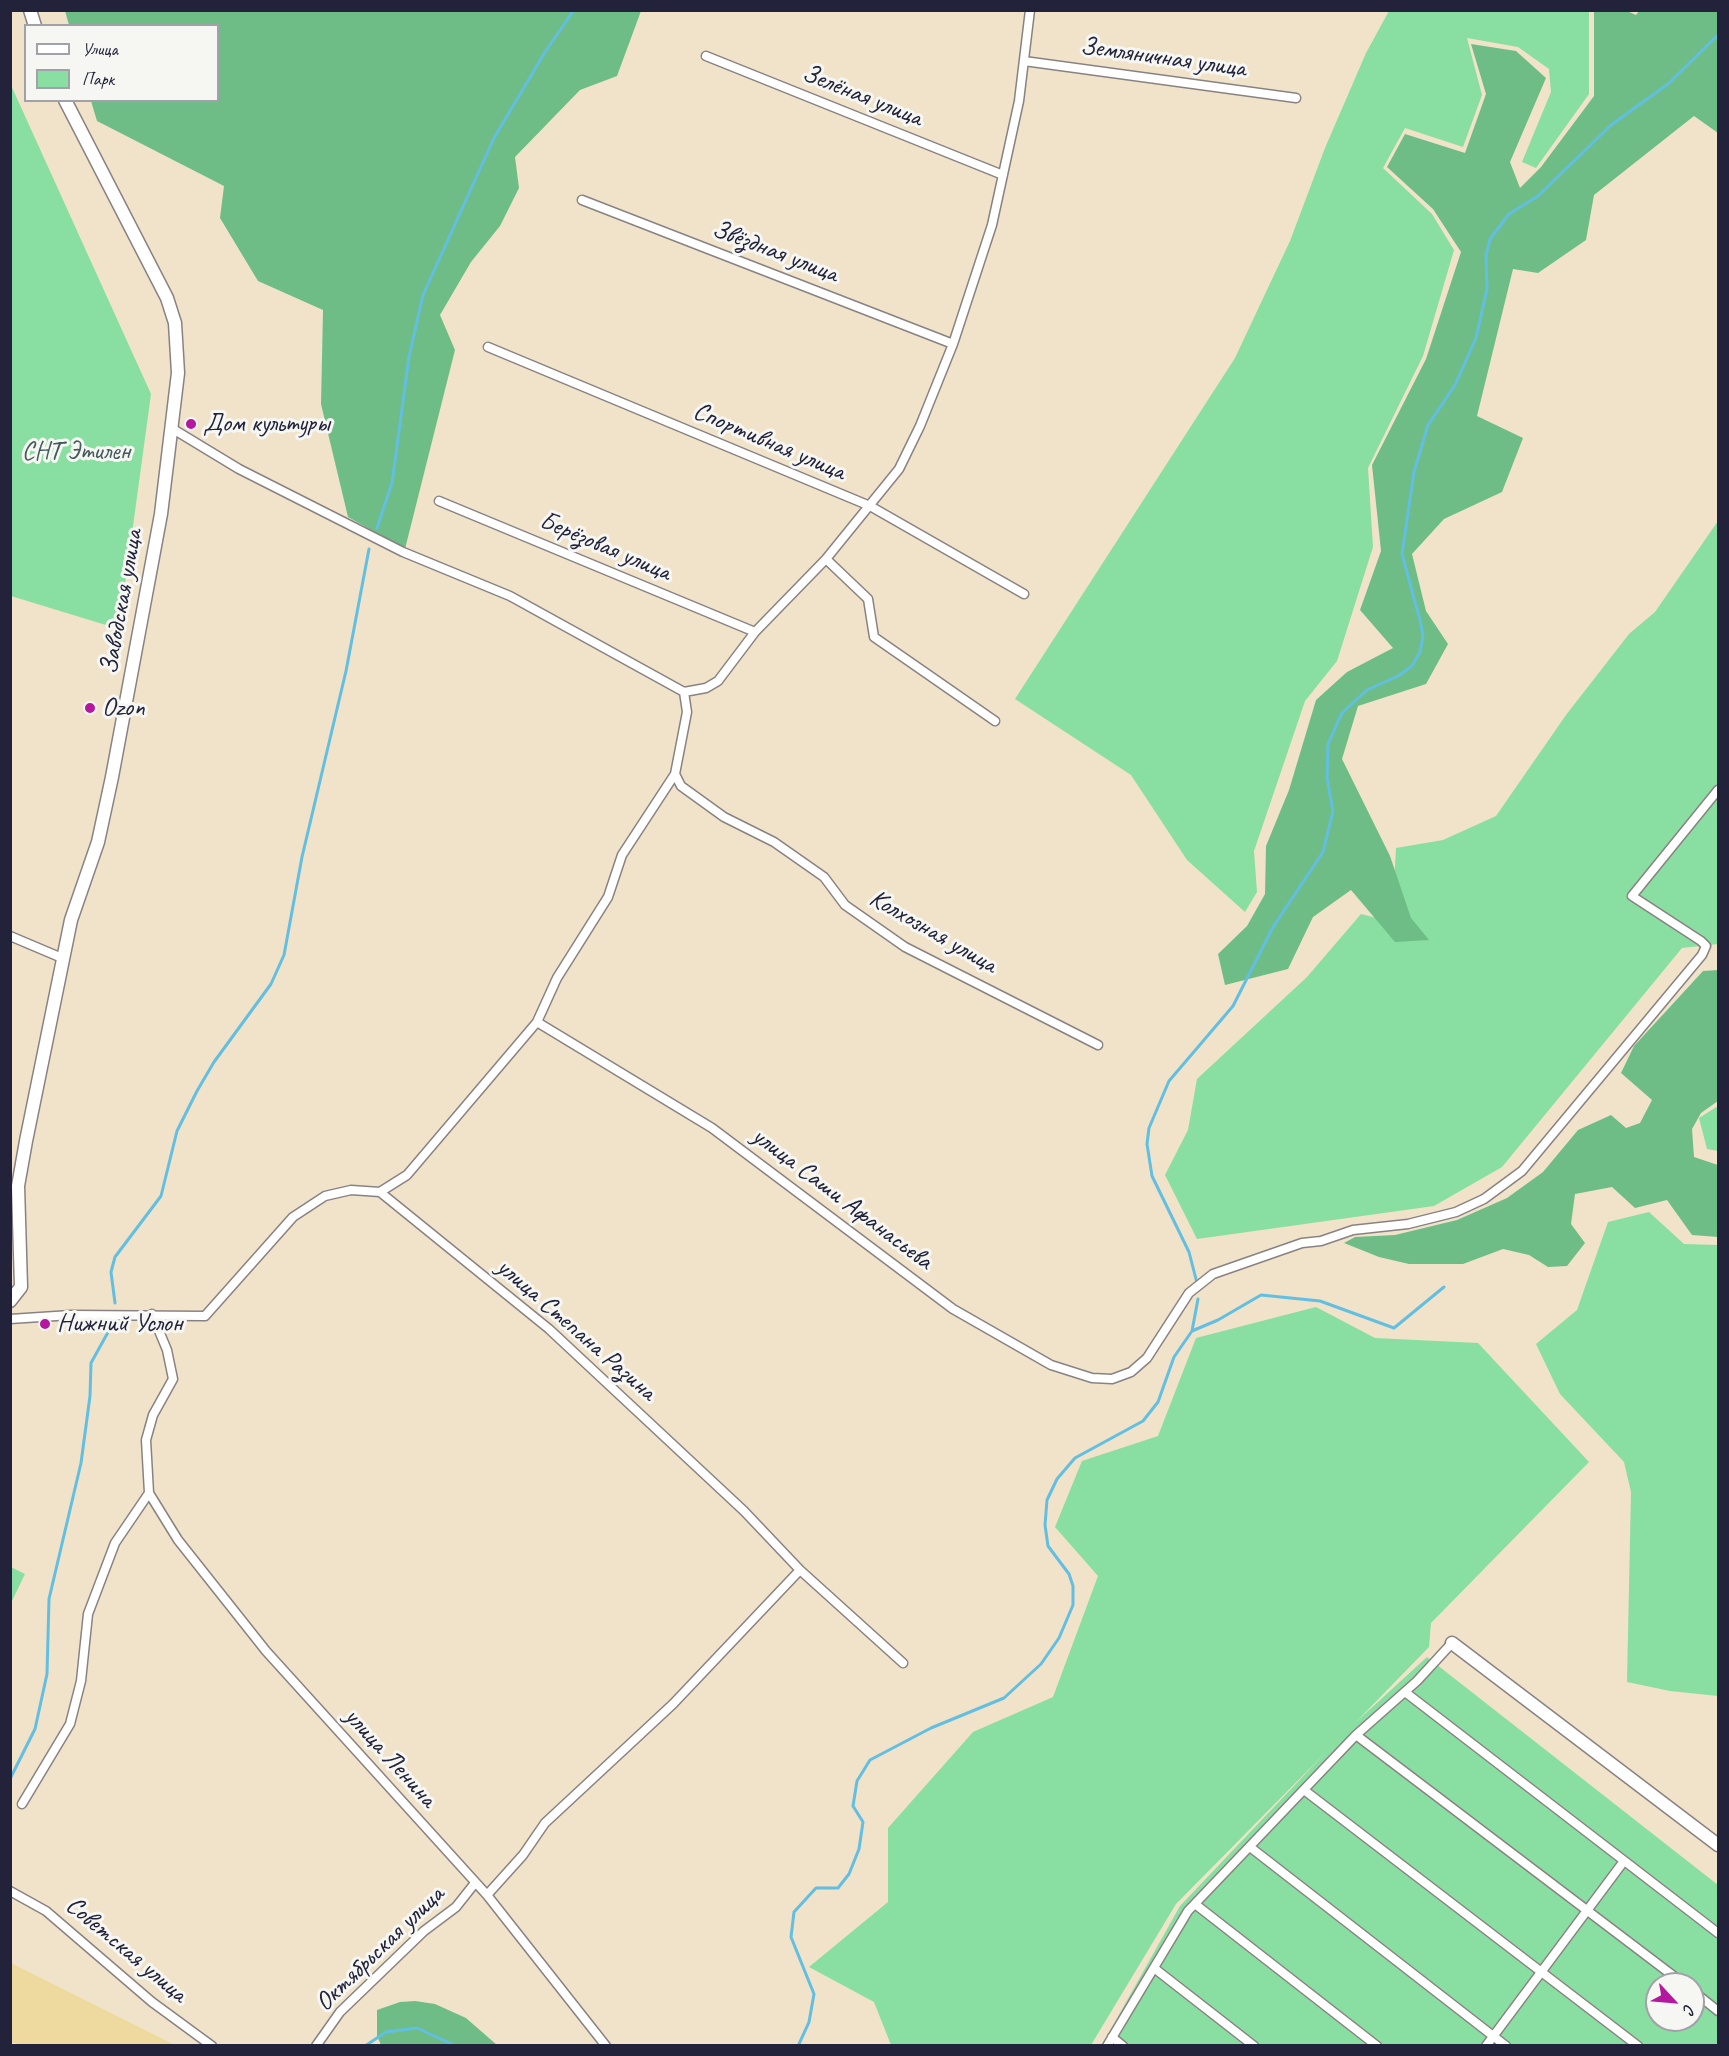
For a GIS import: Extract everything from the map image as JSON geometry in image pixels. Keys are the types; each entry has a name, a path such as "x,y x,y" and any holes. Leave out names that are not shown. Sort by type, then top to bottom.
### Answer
{"street":[{"path":"173,429 239,469 403,552 510,596 684,692 696,691 718,681 755,632 826,559 870,506 899,469 920,426 953,344 992,225 1019,102 1030,10"},
{"name":"Зелёная улица","path":"706,56 1003,175"},
{"name":"Земляничная улица","path":"1024,61 1296,98"},
{"name":"Заводская улица","path":"10,1301 21,1287 18,1186 62,958 71,920 98,842 112,777 147,596 173,429 178,373 175,323 167,298 66,102"},
{"name":"Звёздная улица","path":"582,200 953,344"},
{"name":"Спортивная улица","path":"488,347 870,506 1024,594"},
{"name":"Берёзовая улица","path":"439,501 755,632"},
{"path":"826,559 868,599 874,637 995,721"},
{"path":"10,1319 24,1316 152,1314 205,1316 293,1217 326,1196 351,1190 380,1192 407,1175 537,1022 557,978 608,897 622,855 675,774 687,712 684,692"},
{"name":"Колхозная улица","path":"675,774 681,786 723,817 774,842 824,877 845,904 905,947 1098,1045"},
{"name":"улица Саши Афанасьева","path":"537,1022 712,1128 953,1309 1051,1365 1092,1378 1112,1379 1131,1372 1147,1358 1190,1293 1213,1274 1302,1243 1321,1241 1353,1230 1408,1224 1456,1212 1484,1199 1522,1171 1702,956 1706,946 1701,941 1632,896 1719,790"},
{"path":"10,936 62,958"},
{"name":"улица Степана Разина","path":"380,1192 549,1329 744,1511 800,1569 903,1663"},
{"path":"22,1803 70,1724 81,1681 88,1614 115,1543 149,1493 146,1440 153,1415 173,1379 167,1350 152,1314"},
{"name":"улица Ленина","path":"149,1493 178,1540 266,1651 488,1895 606,2046"},
{"path":"488,1895 523,1855 545,1823 673,1704 800,1569"},
{"path":"1107,2046 1196,1904 1356,1735 1405,1692 1452,1643 1719,1845"},
{"path":"1405,1692 1719,1933"},
{"path":"1356,1735 1669,1972"},
{"path":"1304,1790 1638,2046"},
{"path":"1250,1847 1506,2046"},
{"path":"1486,2046 1624,1861"},
{"name":"Октябрьская улица","path":"316,2046 340,2012 424,1931 456,1907 475,1883"},
{"name":"Советская улица","path":"10,1891 46,1911 152,2002 212,2046"},
{"path":"1196,1904 1377,2046"},
{"path":"1154,1968 1254,2046"},
{"path":"1705,2000 1719,2011"},
{"path":"1112,2037 1123,2046"}],"green space":[{"path":"65,11 641,11 617,76 580,90 515,157 519,188 500,226 471,262 440,315 455,350 405,549 348,517 321,404 323,310 258,281 220,218 224,186 97,121 91,102 219,102 219,24 69,24"},
{"path":"1389,11 1589,11 1589,94 1536,168 1522,162 1551,92 1549,69 1518,47 1467,38 1482,95 1463,147 1405,128 1383,168 1432,214 1454,250 1423,356 1368,468 1373,547 1337,661 1305,701 1254,851 1257,892 1245,912 1187,860 1131,775 1015,699 1235,358 1290,241 1325,148 1366,53"},
{"path":"1594,11 1627,11 1636,15 1639,11 1718,11 1718,133 1694,116 1594,195 1586,240 1538,273 1513,269 1477,416 1523,438 1502,492 1444,519 1412,554 1426,611 1448,644 1426,684 1358,706 1342,759 1390,856 1411,918 1429,940 1395,942 1351,890 1313,917 1288,969 1225,985 1218,954 1247,926 1265,894 1266,846 1289,790 1316,700 1347,672 1393,648 1360,610 1381,551 1372,465 1426,359 1461,252 1433,209 1387,167 1405,134 1465,153 1486,94 1471,44 1516,51 1546,78 1510,162 1520,188 1541,167 1594,96"},
{"name":"СНТ Этилен","path":"10,83 151,394 119,629 11,596"},
{"path":"1718,521 1718,944 1682,948 1502,1167 1434,1206 1197,1239 1165,1175 1188,1130 1197,1079 1307,977 1361,914 1392,922 1396,848 1443,840 1496,816 1566,715 1629,634 1655,612"},
{"path":"1718,970 1718,1101 1701,1113 1692,1129 1694,1157 1718,1165 1718,1237 1692,1235 1667,1200 1635,1208 1612,1187 1575,1194 1571,1224 1585,1243 1567,1266 1548,1267 1529,1255 1503,1249 1463,1264 1409,1264 1379,1257 1344,1243 1355,1237 1395,1235 1457,1220 1507,1198 1543,1172 1578,1130 1611,1115 1626,1128 1640,1123 1652,1100 1621,1073 1634,1046 1703,971"},
{"path":"1718,1106 1718,1151 1707,1149 1699,1118"},
{"path":"1649,1212 1684,1244 1718,1245 1718,1696 1670,1691 1627,1682 1631,1492 1624,1462 1560,1394 1536,1344 1577,1310 1608,1222"},
{"path":"1316,1307 1375,1338 1478,1343 1589,1462 1431,1623 1429,1647 1356,1722 1427,1657 1718,1885 1718,2045 1102,2045 1180,1906 1328,1750 1176,1904 1091,2045 891,2045 874,2002 809,1967 888,1902 888,1828 973,1732 1053,1697 1098,1576 1055,1527 1082,1461 1158,1436 1196,1338"},
{"path":"11,1567 25,1574 11,1603"},
{"path":"415,2001 435,2004 466,2018 497,2045 381,2045 377,2036 377,2010 400,2002"}],"sand":[{"path":"10,1963 175,2045 26,2046 11,2042"}],"waterway":[{"path":"377,528 392,483 409,357 423,295 494,138 545,52 574,10"},
{"path":"1197,1283 1189,1252 1152,1176 1147,1144 1149,1128 1169,1081 1233,1006 1273,927 1323,852 1333,811 1327,778 1328,744 1342,713 1367,690 1398,676 1412,666 1420,652 1423,636 1402,554 1414,472 1428,425 1455,385 1476,338 1487,289 1486,255 1490,239 1509,214 1538,196 1611,125 1668,84 1718,35"},
{"path":"115,1303 111,1272 115,1257 161,1196 177,1131 197,1091 214,1062 271,984 284,955 302,857 346,671 369,549"},
{"path":"798,2046 809,2022 814,1994 791,1937 794,1912 816,1888 838,1888 849,1874 859,1849 863,1822 853,1806 857,1781 870,1760 931,1728 1004,1698 1041,1664 1059,1638 1073,1605 1073,1586 1069,1574 1048,1546 1045,1525 1047,1500 1057,1479 1075,1458 1143,1421 1158,1402 1174,1357 1192,1331 1218,1320 1261,1295 1320,1301 1394,1328 1444,1287"},
{"path":"1192,1331 1198,1299"},
{"path":"10,1779 35,1729 47,1674 49,1599 81,1463 90,1396 91,1363 112,1325"},
{"path":"365,2046 386,2032 417,2028 456,2046"}],"place":[{"name":"Дом культуры","path":"191,424"},
{"name":"Ozon","path":"90,708"},
{"name":"Нижний Услон","path":"45,1324"}]}
